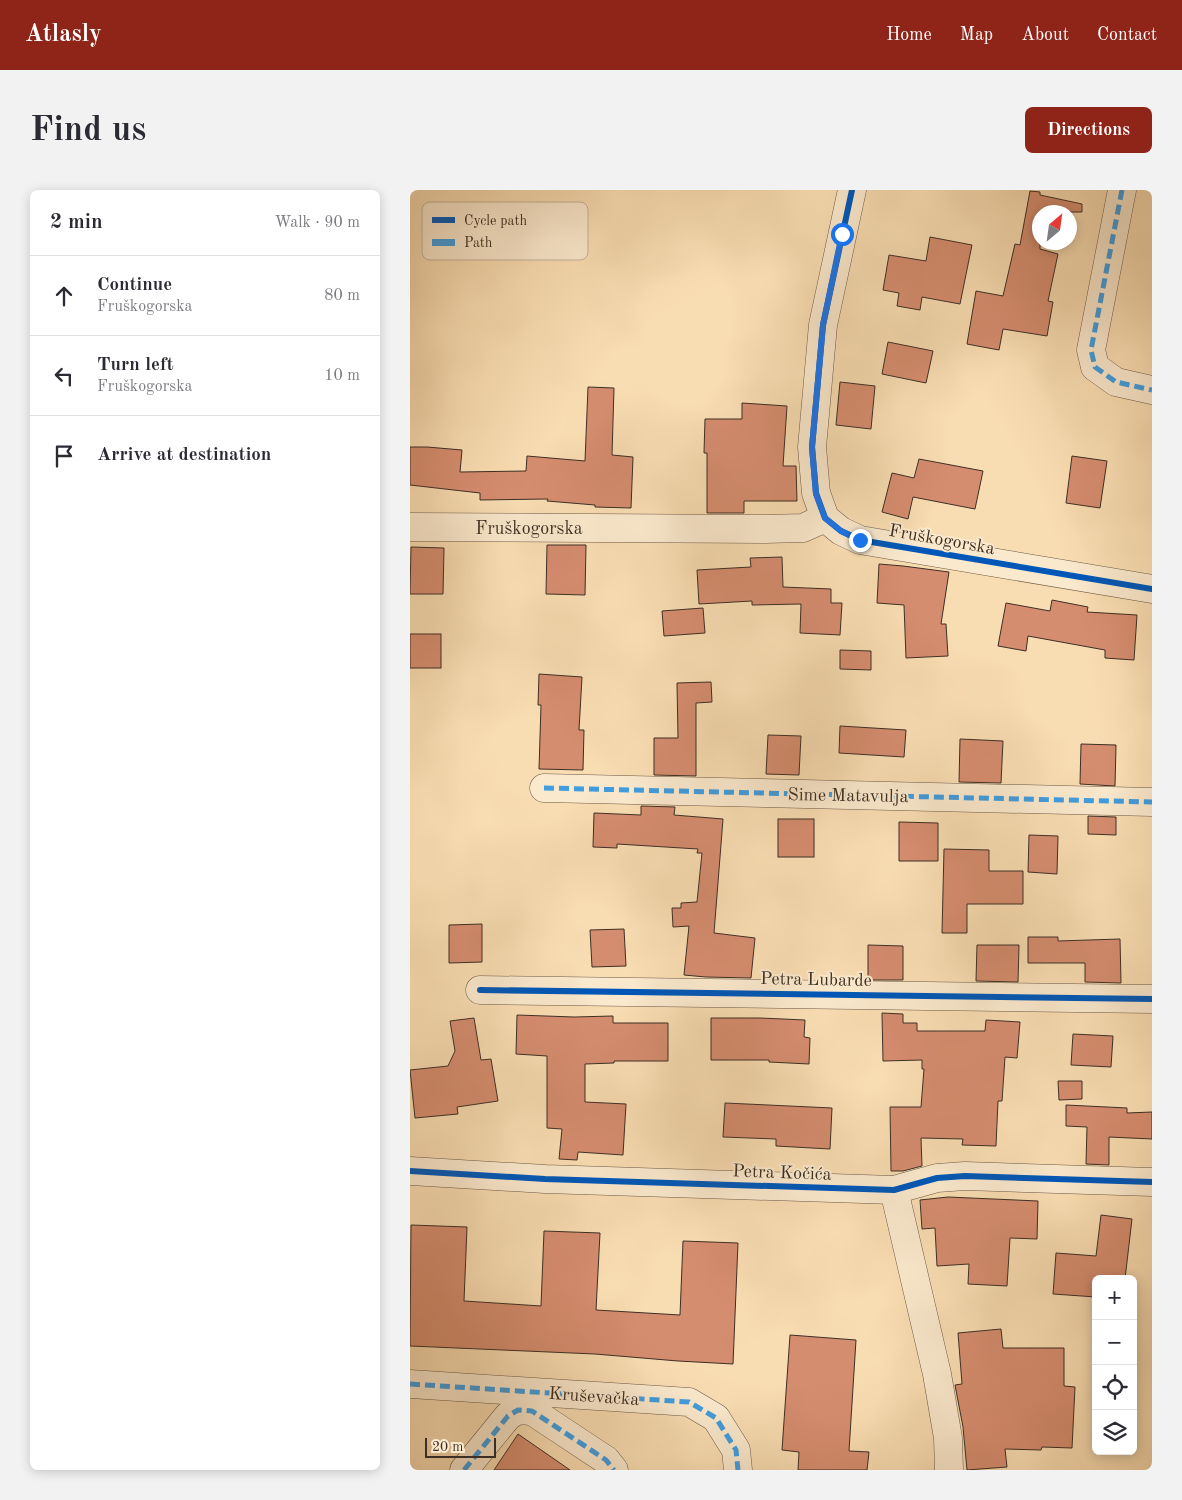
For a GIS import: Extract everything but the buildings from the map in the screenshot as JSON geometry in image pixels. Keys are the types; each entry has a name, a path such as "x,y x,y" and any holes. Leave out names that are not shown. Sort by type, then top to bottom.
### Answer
{"street":[{"path":"825,518 816,494 812,447 823,325 852,190"},
{"path":"1122,190 1091,350 1095,367 1116,382 1152,390"},
{"name":"Fruškogorska","path":"410,527 764,530 803,528 825,518 841,531 860,540 1152,589"},
{"name":"Sime Matavulja","path":"544,788 1152,802"},
{"name":"Petra Lubarde","path":"480,990 1152,999"},
{"name":"Petra Kočića","path":"410,1171 545,1179 894,1190 937,1178 965,1176 1152,1182"},
{"path":"894,1190 937,1374 948,1438 950,1470"},
{"name":"Kruševačka","path":"410,1384 689,1402 716,1418 736,1450 738,1470"},
{"path":"464,1470 508,1416 518,1410 532,1411 606,1460 614,1470"}],"marked path":[{"path":"1122,190 1091,350 1095,367 1116,382 1152,390"},
{"path":"544,788 1152,802"},
{"path":"410,1384 689,1402 716,1418 736,1450 738,1470"},
{"path":"464,1470 508,1416 518,1410 532,1411 606,1460 614,1470"}],"cycle path":[{"path":"852,190 823,325 812,447 816,493 825,518 841,531 860,540 1152,589"},
{"path":"480,990 1152,999"},
{"path":"410,1171 545,1179 894,1190 937,1178 965,1176 1152,1182"}],"route":[{"path":"842,234 823,325 812,447 816,494 825,518 841,531 860,540"}]}
